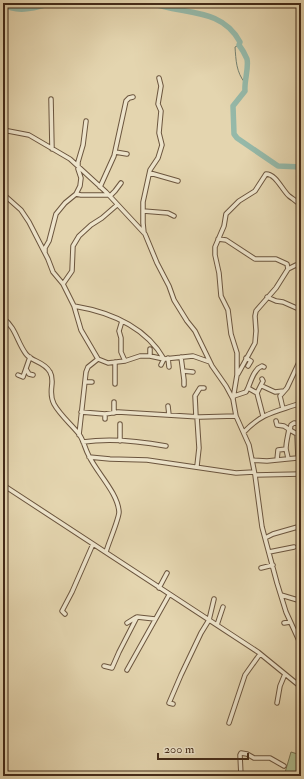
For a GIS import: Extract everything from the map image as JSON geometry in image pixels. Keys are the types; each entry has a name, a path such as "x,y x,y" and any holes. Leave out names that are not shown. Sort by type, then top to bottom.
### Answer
{"street":[{"path":"160,78 161,86 158,104 161,111 159,133 162,145 158,158 150,173 142,223 157,263 169,286 174,300 187,322 195,331 210,362 234,398"},
{"path":"100,187 115,152 126,101 133,97"},
{"path":"51,99 52,149"},
{"path":"45,254 45,248 49,241 56,214 65,203 76,194 81,179 78,166 79,155 83,145 86,121"},
{"path":"3,130 29,135 62,154 78,166 100,187 145,234"},
{"path":"115,152 127,154"},
{"path":"150,173 178,181"},
{"path":"301,207 298,202 288,195 275,179 266,174 255,191 239,201 226,214 224,226 215,247 221,296 228,310 231,334 237,353 237,376 234,398 236,416 244,432 252,460 262,527 281,595 290,622 301,645"},
{"path":"76,194 109,196 121,183"},
{"path":"3,194 21,210 29,222 53,272 63,284 74,306 81,330 98,358 102,361 115,362 125,361 140,356 166,359 193,356 210,362"},
{"path":"63,284 72,271 73,246 78,236 117,205"},
{"path":"143,211 174,216"},
{"path":"218,239 226,240 258,260 279,260 287,264 288,269"},
{"path":"237,376 253,348 256,339 256,311 276,288 288,269 296,265 301,265"},
{"path":"267,297 301,310"},
{"path":"74,306 101,312 131,324 142,332 159,350 166,359 169,367"},
{"path":"3,318 18,337 26,353 30,357 44,364 50,372 52,379 50,394 54,405 79,435 89,457 114,496 119,512 106,552"},
{"path":"122,321 119,331 121,352 125,361"},
{"path":"150,349 150,356"},
{"path":"18,375 23,377 30,357"},
{"path":"181,357 184,385"},
{"path":"79,435 86,372 88,367 98,358"},
{"path":"246,358 251,361 248,366"},
{"path":"283,409 280,396 287,388 301,358"},
{"path":"161,365 166,359"},
{"path":"115,362 115,384"},
{"path":"234,398 246,392 252,377 259,367 264,367"},
{"path":"26,369 29,374 33,375"},
{"path":"182,371 193,372"},
{"path":"262,379 264,380 257,393 263,416"},
{"path":"85,382 92,382"},
{"path":"260,387 262,386 275,392 284,391"},
{"path":"197,466 199,448 195,396 200,388 204,388"},
{"path":"248,388 257,393"},
{"path":"114,402 114,413"},
{"path":"244,432 263,416 301,403"},
{"path":"168,406 169,415"},
{"path":"81,412 196,417 236,416"},
{"path":"105,414 105,419"},
{"path":"252,460 267,461 299,457 297,434 284,426 277,425 276,421"},
{"path":"288,458 286,441 291,425 294,423 301,424"},
{"path":"120,424 120,441"},
{"path":"83,442 95,440 120,441 166,446"},
{"path":"277,460 278,450 286,449"},
{"path":"89,457 110,460 147,460 197,466 236,473 301,474"},
{"path":"3,485 260,654 301,687"},
{"path":"265,538 273,534 301,526"},
{"path":"65,614 62,611 93,544"},
{"path":"269,552 294,547"},
{"path":"261,568 273,565"},
{"path":"159,588 167,572"},
{"path":"163,580 169,582"},
{"path":"128,670 169,595"},
{"path":"281,595 301,601"},
{"path":"173,704 170,703 181,675 201,633 209,620 214,598"},
{"path":"216,625 223,606"},
{"path":"127,623 135,618 155,619"},
{"path":"104,666 112,668 137,618"},
{"path":"284,622 290,622"},
{"path":"229,724 245,675 260,654"},
{"path":"276,703 280,686 285,674"},
{"path":"241,776 241,753 254,758 270,758 284,766"}],"green space":[{"path":"291,752 301,755 301,776 284,776"}],"waterway":[{"path":"3,4 15,9 28,9 53,3"},
{"path":"151,3 163,7 212,17 223,23 232,31 240,42 239,45 247,59 245,91 233,106 234,134 237,138 278,166 301,167"},
{"path":"239,45 235,47 236,61 240,75 245,83"}]}
